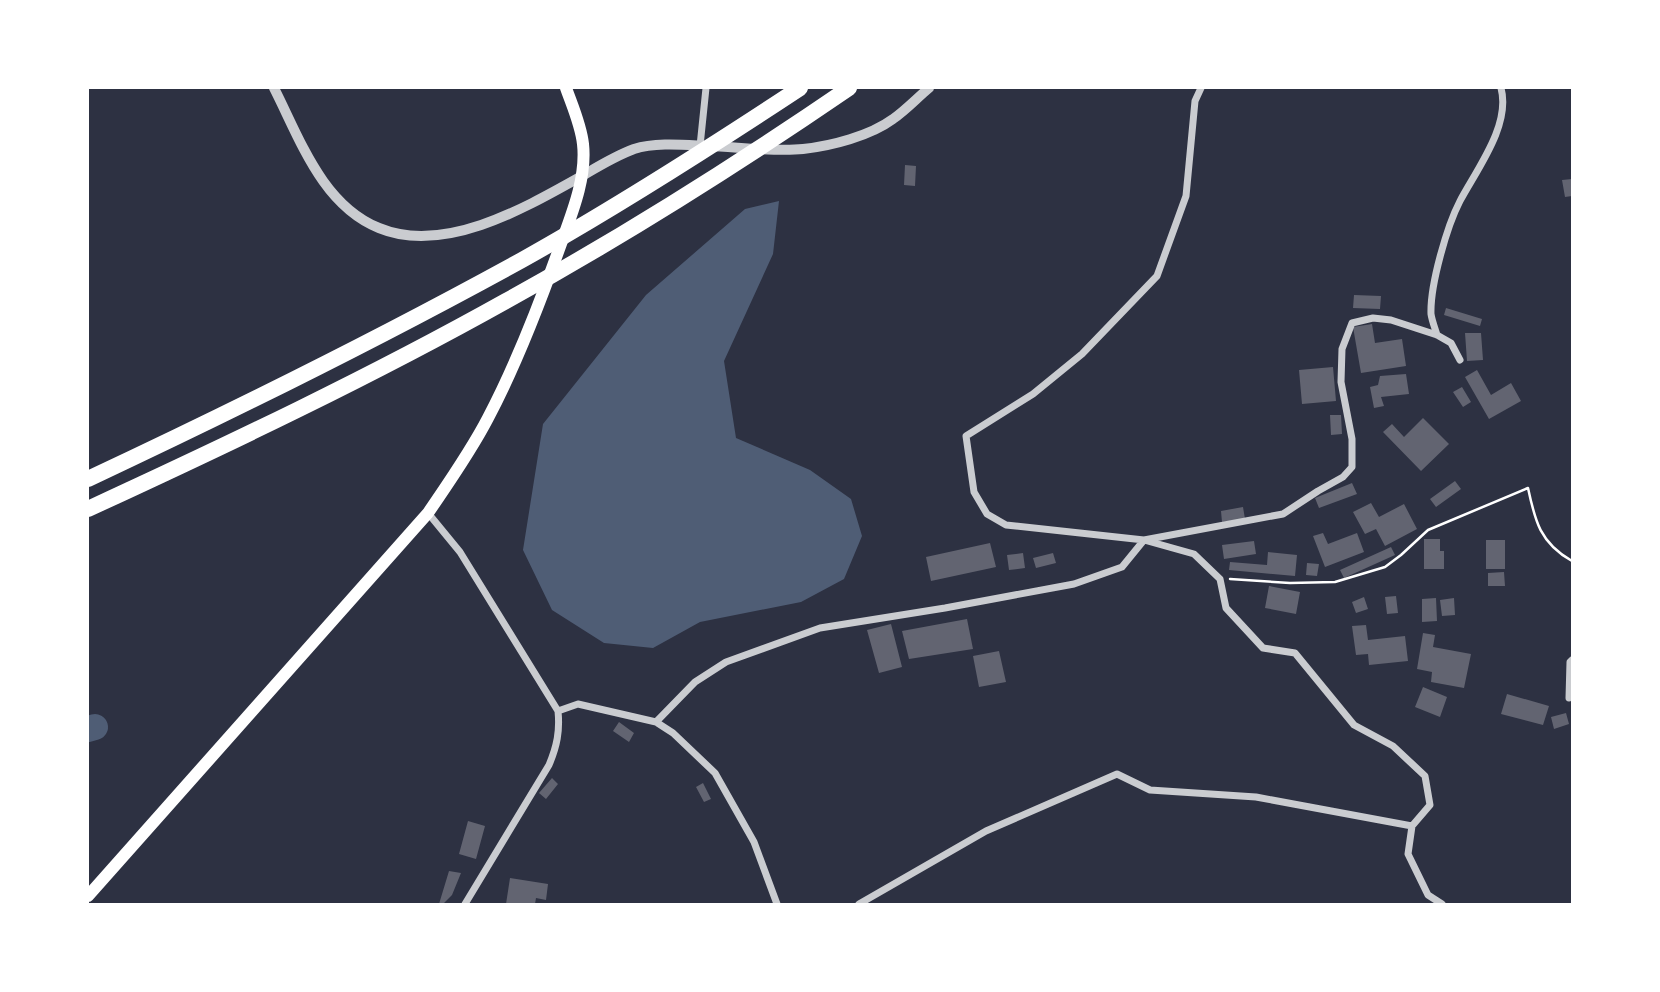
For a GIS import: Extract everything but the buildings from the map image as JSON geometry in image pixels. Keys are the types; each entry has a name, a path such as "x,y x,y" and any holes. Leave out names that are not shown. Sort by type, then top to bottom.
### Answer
{"highway":[{"path":"88,478 237,409 523,259 634,194 800,88"},
{"path":"88,509 249,433 505,302 792,127 849,88"}],"main road":[{"path":"88,895 428,513 458,470 488,419 515,362 541,301 573,209 582,176 583,144 566,88"}],"street":[{"path":"274,88 332,195 353,215 380,229 412,237 443,236 480,225 637,148 701,146 802,149 865,133 892,120 929,88"},
{"path":"701,146 706,88"},
{"path":"1201,88 1195,101 1186,196 1157,276 1082,354 1033,394 966,436 974,492 987,514 1006,525 1144,540 1194,554 1220,579 1226,608 1263,648 1295,653 1354,724 1393,746 1425,776 1430,805 1412,826 1408,854 1429,895 1442,905"},
{"path":"1437,335 1431,316 1433,290 1445,241 1459,204 1486,156 1499,126 1503,95 1501,88"},
{"path":"656,722 695,682 726,662 820,628 945,608 1074,583 1122,568 1144,540 1283,514 1343,477 1352,467 1352,439 1341,382 1342,349 1352,323 1373,318 1391,320 1437,335 1451,343 1460,360"},
{"path":"428,513 460,552 558,711 559,729 549,765 465,905"},
{"path":"1569,698 1570,662 1573,660"},
{"path":"558,711 578,704 656,722 673,733 715,773 754,842 777,905"},
{"path":"859,905 986,831 1116,774 1150,790 1256,797 1412,826"}],"path":[{"path":"1220,579 1290,583 1335,582 1385,567 1428,530 1528,488 1541,535 1573,561"}],"water":[{"path":"779,201 773,254 724,361 736,438 810,470 851,499 862,536 844,579 801,602 700,622 653,648 604,643 552,610 523,550 543,424 646,295 745,209"}],"waterway":[{"path":"88,729 95,727"}]}
